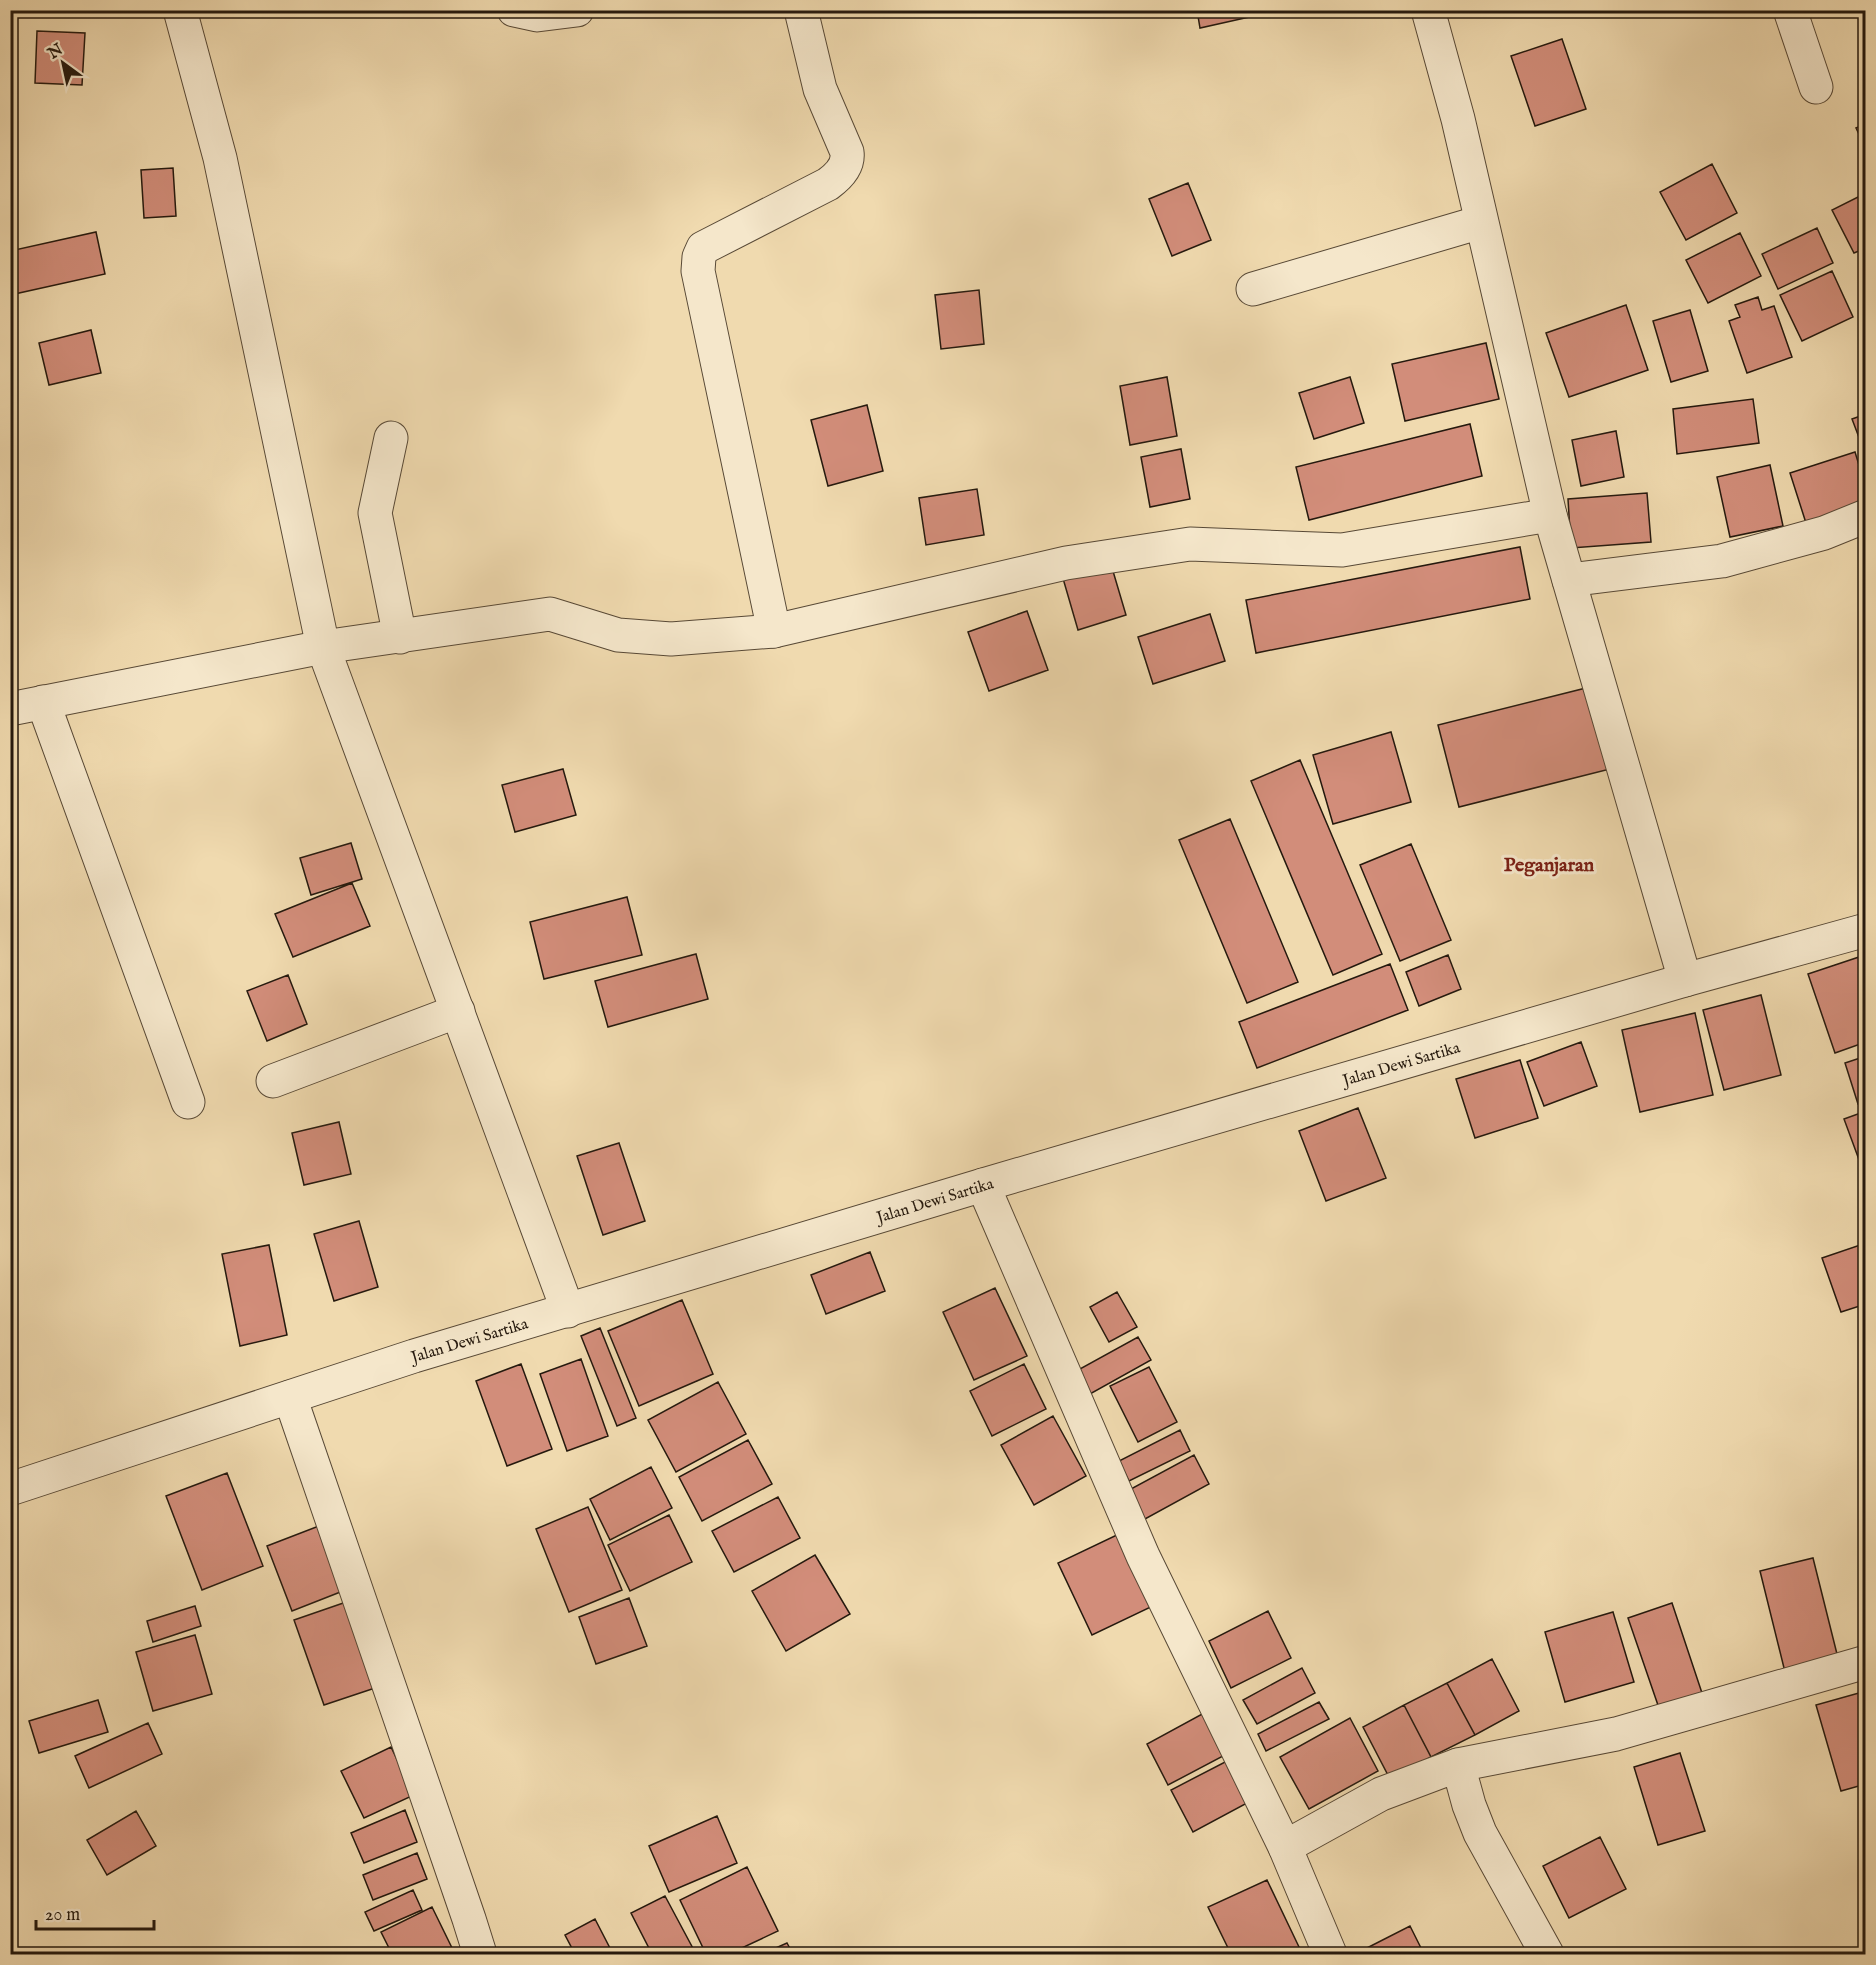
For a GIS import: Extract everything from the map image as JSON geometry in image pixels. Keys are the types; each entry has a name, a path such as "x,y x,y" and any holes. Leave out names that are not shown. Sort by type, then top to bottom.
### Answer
{"street":[{"path":"180,10 220,158 323,647 568,1311"},
{"path":"514,10 537,15 577,10"},
{"path":"774,631 698,271 699,257 703,248 828,184 844,169 848,158 847,152 820,89 801,10"},
{"path":"1428,10 1458,118 1550,515 1685,980"},
{"path":"1790,10 1816,87"},
{"path":"1253,289 1481,222"},
{"path":"391,438 375,513 400,637"},
{"path":"10,709 323,647 550,614 618,635 671,639 774,631 1066,563 1190,544 1342,550 1550,515"},
{"path":"1569,580 1722,561 1824,532 1866,516"},
{"path":"43,702 188,1102"},
{"name":"Jalan Dewi Sartika","path":"10,1489 414,1356 983,1185 1685,980 1866,930"},
{"path":"273,1081 458,1011"},
{"path":"983,1185 1143,1556 1285,1847 1330,1954"},
{"path":"290,1397 480,1954"},
{"path":"1285,1847 1381,1794 1458,1765 1616,1734 1866,1662"},
{"path":"1458,1765 1469,1806 1480,1833 1547,1954"}],"building":[{"path":"1197,10 1262,10 1263,14 1200,28"},
{"path":"37,31 85,33 82,85 35,83"},
{"path":"1562,39 1586,109 1535,126 1511,56"},
{"path":"1866,124 1866,149 1856,128"},
{"path":"1712,164 1737,213 1686,240 1660,192"},
{"path":"173,168 176,216 144,218 141,170"},
{"path":"1188,183 1211,240 1172,256 1149,199"},
{"path":"1862,195 1866,202 1866,248 1854,253 1832,210"},
{"path":"1817,228 1833,263 1778,289 1762,254"},
{"path":"96,232 105,274 10,295 10,251"},
{"path":"1740,233 1761,276 1708,303 1686,260"},
{"path":"1832,271 1853,317 1802,341 1780,295"},
{"path":"979,290 984,344 941,349 935,295"},
{"path":"1758,297 1762,310 1774,306 1792,357 1747,373 1729,321 1740,317 1735,305"},
{"path":"1626,305 1648,370 1569,397 1546,333"},
{"path":"1690,310 1708,371 1671,382 1653,321"},
{"path":"91,330 101,373 49,385 39,343"},
{"path":"1486,343 1499,399 1405,421 1392,364"},
{"path":"1167,377 1177,436 1130,445 1120,386"},
{"path":"1350,377 1364,423 1314,439 1299,393"},
{"path":"1753,399 1759,443 1677,454 1673,409"},
{"path":"867,405 883,471 828,486 811,420"},
{"path":"1866,414 1866,456 1852,419"},
{"path":"1470,424 1482,476 1309,520 1296,467"},
{"path":"1616,431 1624,477 1581,486 1572,440"},
{"path":"1181,449 1190,499 1150,507 1141,457"},
{"path":"1855,452 1866,488 1866,504 1806,523 1790,473"},
{"path":"1770,465 1783,526 1730,537 1717,477"},
{"path":"977,489 984,535 926,545 919,498"},
{"path":"1647,493 1651,542 1571,548 1568,499"},
{"path":"1520,547 1530,599 1256,653 1246,600"},
{"path":"1110,561 1126,615 1078,630 1062,575"},
{"path":"1027,611 1048,670 989,691 968,632"},
{"path":"1210,614 1225,661 1153,684 1138,637"},
{"path":"1590,687 1610,769 1459,807 1438,725"},
{"path":"1391,732 1411,802 1333,824 1313,755"},
{"path":"1300,760 1382,954 1333,975 1251,781"},
{"path":"563,769 576,815 515,832 502,785"},
{"path":"1230,819 1298,982 1247,1003 1179,840"},
{"path":"351,843 362,879 311,895 300,858"},
{"path":"1411,844 1451,940 1400,961 1360,865"},
{"path":"352,883 370,926 293,957 275,914"},
{"path":"627,897 642,955 544,979 530,922"},
{"path":"696,954 708,999 608,1027 595,981"},
{"path":"1448,955 1461,989 1419,1006 1406,972"},
{"path":"1862,956 1866,965 1866,1042 1835,1053 1808,974"},
{"path":"1390,964 1408,1010 1257,1068 1239,1022"},
{"path":"288,975 307,1024 267,1041 247,991"},
{"path":"1761,995 1781,1075 1724,1090 1703,1010"},
{"path":"1695,1013 1713,1095 1640,1112 1622,1030"},
{"path":"1581,1042 1597,1086 1544,1106 1527,1062"},
{"path":"1866,1056 1866,1101 1858,1104 1845,1063"},
{"path":"1520,1060 1538,1118 1475,1138 1456,1079"},
{"path":"1358,1108 1386,1178 1326,1201 1299,1131"},
{"path":"1866,1111 1866,1176 1865,1176 1844,1119"},
{"path":"339,1122 351,1174 304,1185 292,1133"},
{"path":"619,1143 645,1221 603,1235 577,1156"},
{"path":"359,1221 378,1287 334,1301 314,1234"},
{"path":"1866,1243 1866,1304 1841,1312 1822,1258"},
{"path":"269,1245 287,1335 240,1346 222,1254"},
{"path":"870,1252 885,1291 826,1314 811,1275"},
{"path":"995,1288 1027,1356 974,1380 943,1312"},
{"path":"1117,1292 1137,1327 1109,1342 1090,1307"},
{"path":"682,1300 713,1374 639,1406 608,1331"},
{"path":"600,1328 636,1418 617,1426 581,1336"},
{"path":"1138,1337 1151,1360 1090,1394 1078,1370"},
{"path":"581,1359 608,1436 567,1451 540,1374"},
{"path":"521,1364 552,1449 507,1466 476,1381"},
{"path":"1024,1364 1046,1409 992,1436 970,1391"},
{"path":"1149,1367 1177,1422 1138,1442 1110,1386"},
{"path":"718,1382 746,1434 676,1472 648,1420"},
{"path":"1053,1416 1086,1476 1034,1505 1001,1445"},
{"path":"1180,1430 1190,1451 1129,1481 1119,1461"},
{"path":"748,1440 772,1484 702,1521 679,1477"},
{"path":"1194,1455 1209,1484 1145,1519 1129,1490"},
{"path":"651,1467 672,1508 610,1540 590,1499"},
{"path":"227,1473 263,1566 202,1590 166,1496"},
{"path":"778,1497 800,1538 734,1572 712,1531"},
{"path":"588,1507 622,1590 569,1612 536,1529"},
{"path":"669,1515 692,1562 630,1591 608,1545"},
{"path":"324,1524 348,1589 292,1611 267,1546"},
{"path":"1121,1533 1155,1605 1092,1635 1058,1563"},
{"path":"815,1555 850,1614 786,1651 752,1591"},
{"path":"1813,1558 1838,1658 1785,1672 1760,1571"},
{"path":"629,1598 647,1646 596,1664 579,1617"},
{"path":"352,1600 381,1686 324,1705 294,1620"},
{"path":"1672,1603 1703,1696 1660,1711 1628,1618"},
{"path":"195,1606 201,1626 153,1642 147,1621"},
{"path":"1268,1611 1291,1658 1231,1688 1209,1641"},
{"path":"1613,1612 1634,1682 1565,1702 1545,1632"},
{"path":"195,1635 212,1694 153,1711 136,1652"},
{"path":"1492,1659 1519,1711 1475,1735 1447,1683"},
{"path":"1302,1668 1315,1693 1257,1724 1243,1700"},
{"path":"1447,1683 1475,1735 1431,1757 1404,1705"},
{"path":"1866,1691 1866,1784 1841,1791 1816,1705"},
{"path":"98,1700 108,1732 39,1753 29,1721"},
{"path":"1319,1702 1329,1719 1266,1751 1258,1734"},
{"path":"1404,1705 1431,1757 1390,1779 1363,1727"},
{"path":"1204,1713 1225,1755 1168,1785 1147,1744"},
{"path":"1350,1718 1378,1771 1309,1809 1280,1757"},
{"path":"148,1723 162,1754 89,1788 75,1756"},
{"path":"391,1747 414,1795 364,1818 341,1771"},
{"path":"1680,1753 1705,1831 1658,1845 1634,1767"},
{"path":"1227,1761 1249,1802 1193,1832 1171,1790"},
{"path":"405,1810 417,1842 364,1863 351,1833"},
{"path":"136,1811 156,1846 107,1875 87,1840"},
{"path":"717,1816 737,1863 669,1892 649,1846"},
{"path":"1600,1837 1626,1889 1569,1918 1543,1866"},
{"path":"417,1853 427,1879 373,1900 363,1875"},
{"path":"747,1867 778,1931 729,1954 706,1954 680,1900"},
{"path":"1267,1880 1300,1949 1288,1954 1231,1954 1208,1907"},
{"path":"413,1890 422,1910 374,1931 365,1912"},
{"path":"665,1896 696,1954 652,1954 631,1913"},
{"path":"432,1907 455,1954 392,1954 381,1932"},
{"path":"595,1919 613,1954 575,1954 565,1935"},
{"path":"1410,1926 1424,1954 1361,1954 1359,1952"},
{"path":"787,1943 793,1954 762,1954"}],"district":[{"name":"Peganjaran","path":"1549,864"}]}
